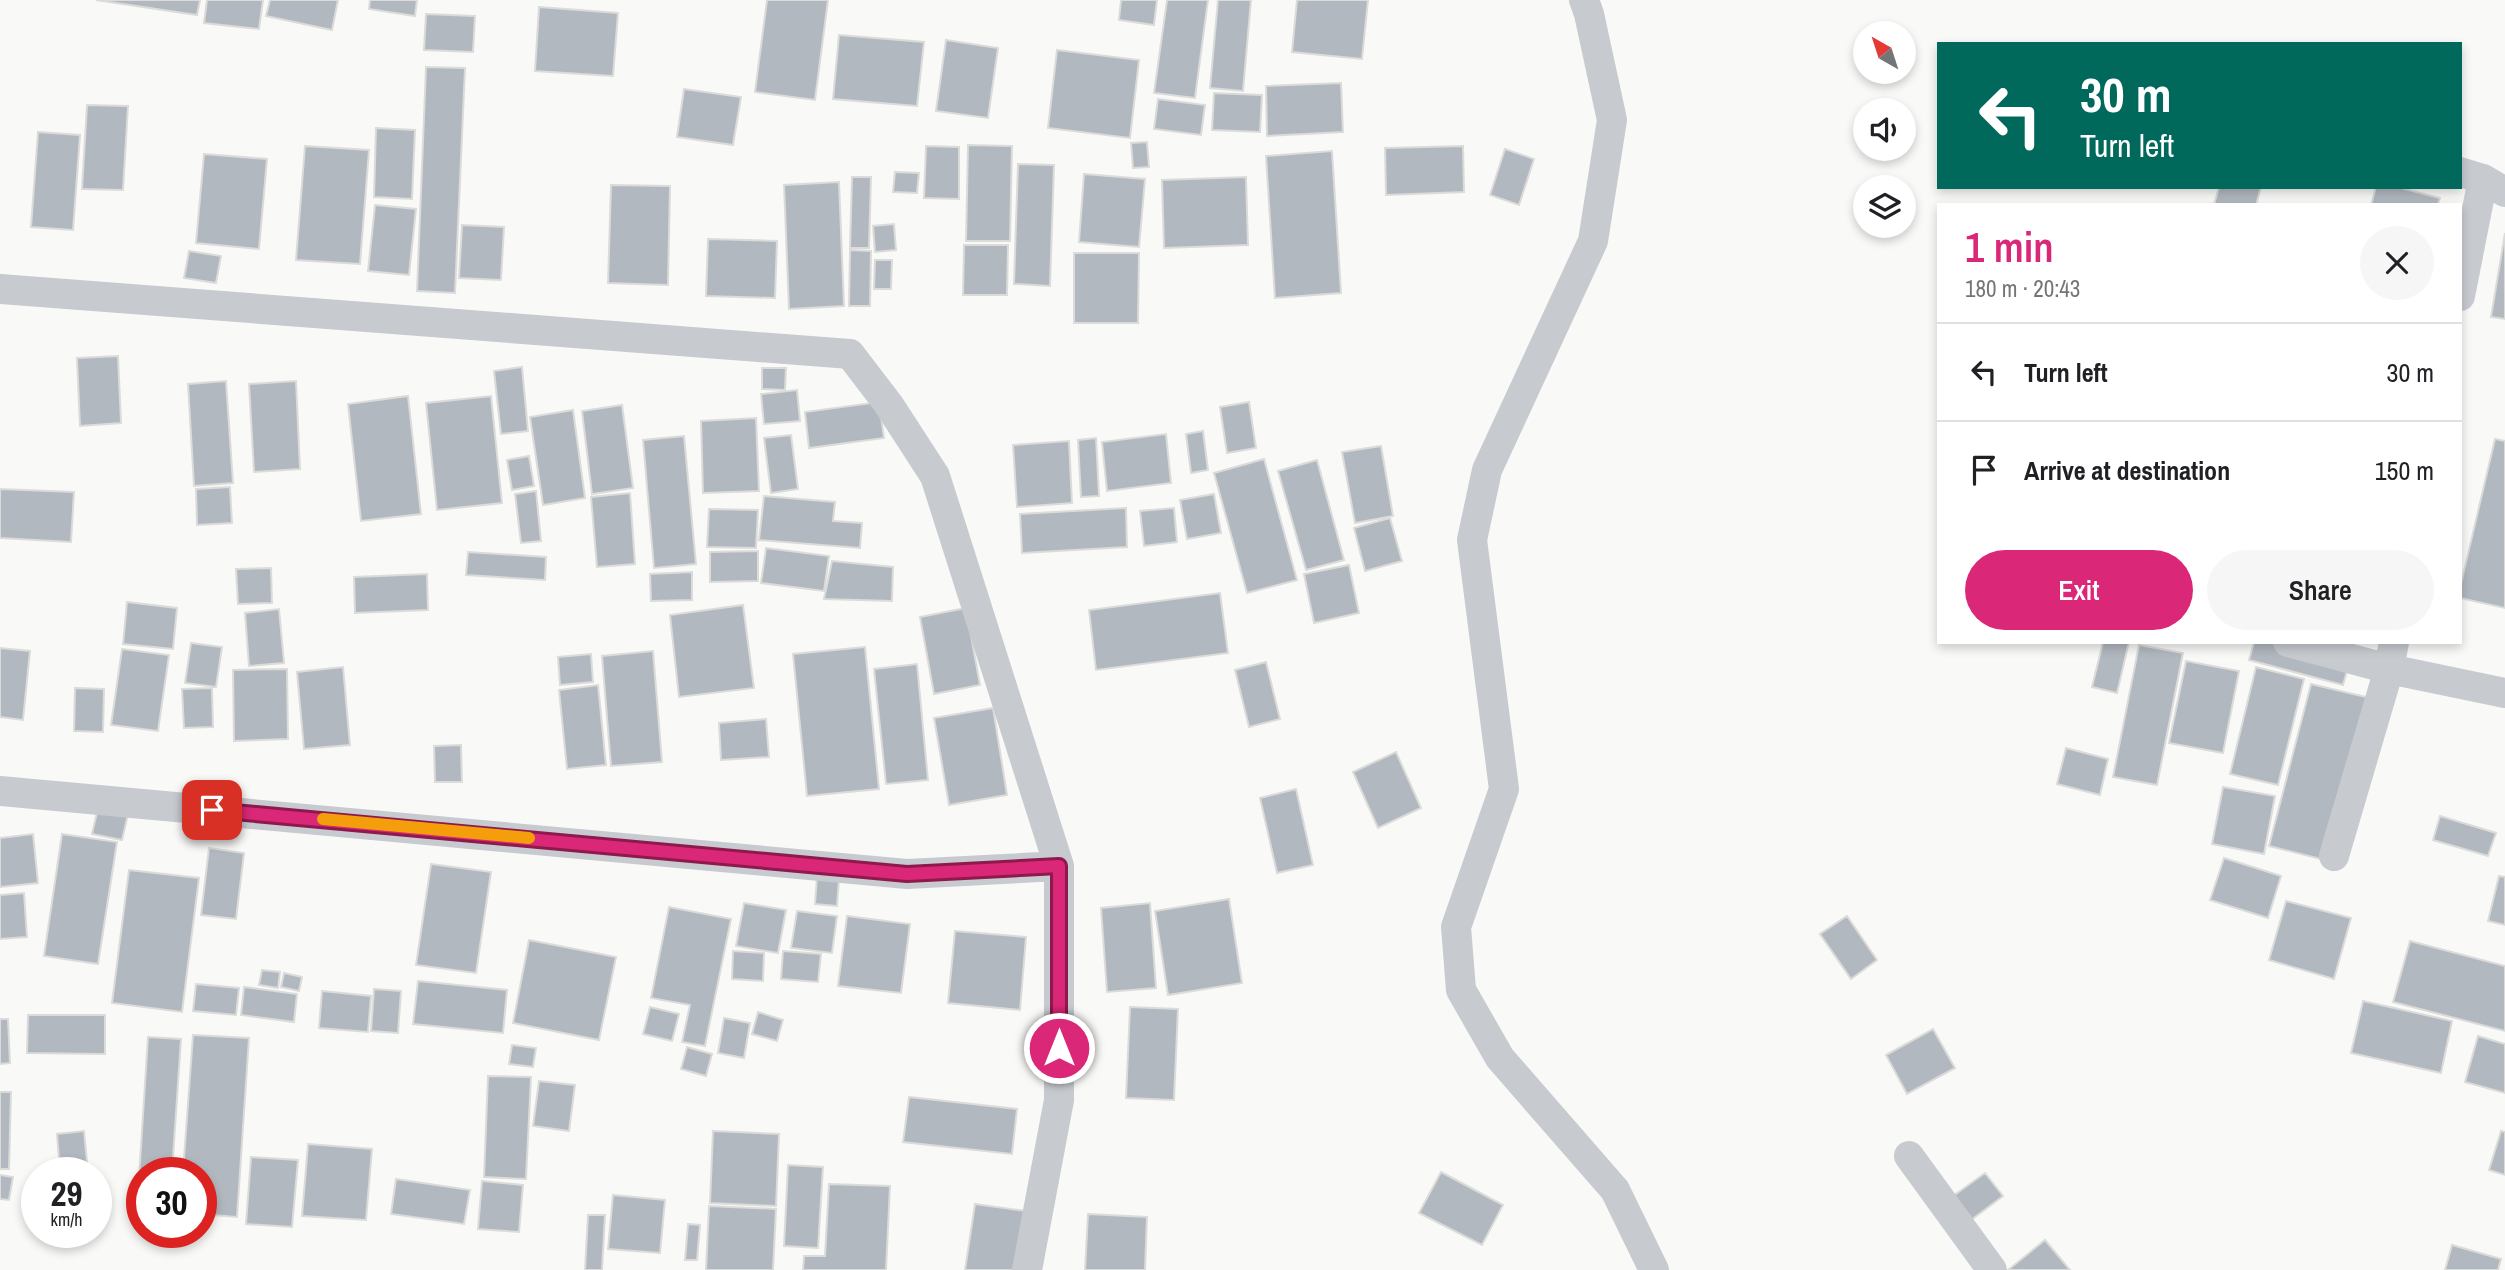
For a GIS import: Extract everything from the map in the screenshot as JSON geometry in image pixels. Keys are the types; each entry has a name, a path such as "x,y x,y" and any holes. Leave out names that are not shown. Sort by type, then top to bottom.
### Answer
{"street":[{"path":"1584,0 1612,120 1593,241 1487,471 1472,540 1504,789 1456,927 1461,990 1500,1058 1615,1190 1654,1270"},
{"path":"2462,286 2483,181"},
{"path":"0,289 850,354 889,405 935,476 1059,866 1059,1100 1027,1270"},
{"path":"2303,644 2391,656 2505,693"},
{"path":"2334,856 2391,656"},
{"path":"0,791 907,874 1059,866"},
{"path":"1909,1156 1992,1270"}],"building":[{"path":"96,0 200,0 197,15"},
{"path":"207,0 263,0 259,29 204,23"},
{"path":"270,0 338,0 332,30 266,16"},
{"path":"370,0 417,0 415,16 369,9"},
{"path":"767,0 828,0 815,100 755,92"},
{"path":"1121,0 1157,0 1154,25 1119,20"},
{"path":"1167,0 1208,0 1195,98 1154,93"},
{"path":"1218,0 1251,0 1243,91 1210,88"},
{"path":"1297,0 1368,0 1362,59 1292,52"},
{"path":"539,7 618,13 613,76 535,71"},
{"path":"426,14 475,16 473,52 424,50"},
{"path":"839,35 924,42 917,106 833,99"},
{"path":"946,40 998,48 988,118 936,111"},
{"path":"1057,50 1139,60 1130,138 1048,128"},
{"path":"426,67 465,68 455,293 417,291"},
{"path":"1341,83 1343,132 1267,136 1266,86"},
{"path":"684,89 741,97 733,145 677,137"},
{"path":"1214,93 1262,95 1260,132 1212,130"},
{"path":"1158,99 1205,105 1201,135 1154,129"},
{"path":"87,105 128,106 123,190 82,189"},
{"path":"376,128 415,130 412,199 374,197"},
{"path":"38,132 80,135 73,230 31,227"},
{"path":"1147,142 1149,167 1133,168 1131,143"},
{"path":"968,145 1012,146 1010,241 966,241"},
{"path":"305,146 369,150 360,264 296,260"},
{"path":"926,146 959,147 959,199 924,198"},
{"path":"1463,146 1464,192 1386,195 1385,148"},
{"path":"1505,149 1534,159 1519,205 1490,195"},
{"path":"1332,151 1341,293 1275,298 1266,156"},
{"path":"204,154 267,159 259,249 196,243"},
{"path":"1018,164 1054,165 1050,286 1014,284"},
{"path":"895,172 919,173 917,193 893,192"},
{"path":"1084,174 1145,179 1139,247 1079,242"},
{"path":"852,177 871,177 869,248 850,248"},
{"path":"1246,177 1248,245 1164,248 1162,180"},
{"path":"839,182 844,306 789,309 784,185"},
{"path":"611,185 670,186 668,285 608,283"},
{"path":"2218,189 2260,189 2257,203 2215,203"},
{"path":"2375,189 2405,189 2440,198 2439,203 2372,203"},
{"path":"375,205 416,209 409,275 368,271"},
{"path":"894,224 896,250 875,252 873,226"},
{"path":"462,225 504,227 501,280 459,278"},
{"path":"2505,233 2505,319 2491,317"},
{"path":"708,239 777,241 775,298 706,296"},
{"path":"964,245 1008,245 1007,295 963,295"},
{"path":"850,250 871,251 870,306 849,306"},
{"path":"189,251 221,256 216,283 184,278"},
{"path":"1074,253 1139,253 1138,323 1074,323"},
{"path":"875,260 892,260 891,289 874,289"},
{"path":"118,356 121,423 80,426 77,358"},
{"path":"522,367 528,431 501,434 494,371"},
{"path":"762,368 786,368 785,390 762,389"},
{"path":"226,381 233,483 194,486 188,384"},
{"path":"296,381 300,469 254,472 249,384"},
{"path":"797,390 800,421 764,424 761,394"},
{"path":"408,396 421,514 361,521 348,404"},
{"path":"491,396 502,503 437,510 426,403"},
{"path":"879,402 884,438 809,448 805,412"},
{"path":"1249,402 1256,448 1227,453 1220,407"},
{"path":"622,405 633,488 592,494 582,411"},
{"path":"573,410 585,498 543,505 530,417"},
{"path":"756,418 759,491 703,493 701,421"},
{"path":"1203,431 1208,470 1191,473 1186,434"},
{"path":"1166,434 1171,483 1107,491 1102,442"},
{"path":"791,435 798,489 771,493 764,438"},
{"path":"684,436 696,564 654,568 643,440"},
{"path":"1096,438 1099,496 1081,497 1078,440"},
{"path":"2495,439 2505,441 2505,608 2462,598 2462,579"},
{"path":"1069,441 1072,503 1017,507 1013,445"},
{"path":"1381,446 1393,516 1355,523 1342,452"},
{"path":"529,456 534,486 512,490 507,460"},
{"path":"1264,459 1297,580 1247,593 1214,473"},
{"path":"1317,460 1344,560 1306,570 1278,471"},
{"path":"230,487 232,523 197,525 196,489"},
{"path":"0,489 74,492 71,542 0,538"},
{"path":"536,491 541,541 521,543 515,494"},
{"path":"630,493 635,564 597,567 591,497"},
{"path":"1214,494 1221,533 1187,539 1180,500"},
{"path":"764,496 835,502 833,521 862,523 860,548 759,540"},
{"path":"1126,508 1127,547 1022,553 1020,514"},
{"path":"1174,508 1177,542 1144,546 1140,511"},
{"path":"709,509 758,510 756,548 707,547"},
{"path":"1390,518 1402,561 1365,571 1354,528"},
{"path":"766,548 829,556 824,591 761,583"},
{"path":"758,551 758,581 710,582 710,552"},
{"path":"468,552 546,557 545,580 466,575"},
{"path":"832,561 893,567 892,601 824,599"},
{"path":"1349,565 1359,613 1314,623 1304,574"},
{"path":"271,568 272,603 238,604 236,569"},
{"path":"692,572 692,600 651,601 650,574"},
{"path":"427,574 428,610 355,613 354,577"},
{"path":"1220,593 1228,653 1096,670 1089,610"},
{"path":"127,602 177,608 173,649 123,644"},
{"path":"743,605 754,688 679,697 670,615"},
{"path":"966,608 980,685 934,694 920,617"},
{"path":"279,609 284,663 249,666 245,613"},
{"path":"191,643 222,647 216,687 185,683"},
{"path":"2103,644 2129,644 2117,693 2092,687"},
{"path":"2253,644 2290,644 2350,660 2343,685 2249,660"},
{"path":"2139,645 2183,653 2157,785 2113,777"},
{"path":"865,647 879,789 807,796 793,654"},
{"path":"0,648 30,651 23,720 0,717"},
{"path":"122,649 169,655 158,731 111,725"},
{"path":"653,651 662,762 611,766 602,656"},
{"path":"591,654 593,682 560,685 558,657"},
{"path":"2186,661 2239,671 2223,753 2169,743"},
{"path":"1266,662 1280,719 1249,727 1235,670"},
{"path":"917,664 928,780 886,784 874,669"},
{"path":"343,667 350,745 304,749 297,672"},
{"path":"2256,667 2304,679 2278,785 2230,774"},
{"path":"287,669 288,739 234,741 233,670"},
{"path":"2311,684 2370,698 2329,861 2269,846"},
{"path":"598,685 606,765 567,769 559,690"},
{"path":"75,688 104,689 103,732 74,731"},
{"path":"212,688 213,727 184,728 182,689"},
{"path":"993,708 1007,795 949,805 934,718"},
{"path":"766,719 769,757 721,760 719,723"},
{"path":"461,745 462,782 435,782 434,746"},
{"path":"2066,748 2108,759 2100,795 2057,784"},
{"path":"1396,752 1421,808 1378,828 1353,772"},
{"path":"2223,787 2275,796 2264,854 2212,844"},
{"path":"1296,789 1313,865 1277,873 1260,798"},
{"path":"99,804 129,810 122,840 92,834"},
{"path":"2440,816 2496,833 2488,856 2433,840"},
{"path":"33,834 38,883 0,887 0,838"},
{"path":"62,834 117,842 98,964 44,956"},
{"path":"209,848 244,853 236,919 201,915"},
{"path":"2224,858 2281,876 2268,918 2210,900"},
{"path":"431,864 491,872 476,973 416,965"},
{"path":"129,870 199,878 182,1012 112,1003"},
{"path":"2499,876 2505,877 2505,925 2488,921"},
{"path":"817,877 839,879 837,906 815,904"},
{"path":"24,893 27,937 0,939 0,895"},
{"path":"1229,899 1242,983 1168,995 1155,911"},
{"path":"2286,901 2351,918 2334,979 2269,960"},
{"path":"744,903 786,910 778,953 736,946"},
{"path":"1150,903 1156,988 1107,992 1101,908"},
{"path":"669,907 731,919 705,1046 682,1042 690,1005 651,998"},
{"path":"797,911 837,916 832,953 791,948"},
{"path":"847,916 910,924 901,993 838,986"},
{"path":"1847,916 1877,960 1851,979 1820,934"},
{"path":"955,931 1026,937 1020,1010 948,1003"},
{"path":"529,940 616,957 599,1040 513,1023"},
{"path":"2410,941 2505,966 2505,1031 2393,1002"},
{"path":"733,951 764,953 763,981 732,979"},
{"path":"783,951 821,954 818,982 781,979"},
{"path":"262,970 280,972 278,988 259,985"},
{"path":"284,973 302,977 299,991 281,987"},
{"path":"418,981 507,990 503,1033 413,1024"},
{"path":"196,984 239,988 236,1015 193,1011"},
{"path":"244,987 297,994 294,1022 241,1015"},
{"path":"374,989 401,991 398,1033 371,1031"},
{"path":"322,991 371,996 368,1032 319,1028"},
{"path":"2363,1001 2452,1021 2441,1073 2351,1053"},
{"path":"650,1007 679,1014 672,1041 643,1034"},
{"path":"1130,1007 1178,1009 1174,1100 1126,1098"},
{"path":"758,1012 783,1020 777,1041 752,1034"},
{"path":"28,1015 105,1015 105,1054 27,1053"},
{"path":"724,1018 750,1023 744,1058 718,1053"},
{"path":"0,1019 8,1019 10,1063 0,1064"},
{"path":"1933,1029 1955,1068 1907,1094 1886,1055"},
{"path":"193,1035 249,1038 237,1217 217,1215 217,1157 184,1157"},
{"path":"2478,1036 2505,1044 2505,1093 2465,1082"},
{"path":"148,1037 181,1039 173,1157 140,1157"},
{"path":"512,1045 536,1048 533,1067 509,1064"},
{"path":"687,1047 712,1054 706,1076 681,1069"},
{"path":"488,1076 531,1077 526,1179 484,1177"},
{"path":"539,1081 575,1085 569,1131 533,1126"},
{"path":"0,1092 11,1092 9,1169 0,1169"},
{"path":"909,1097 1017,1109 1012,1154 903,1142"},
{"path":"84,1131 87,1157 59,1157 57,1134"},
{"path":"713,1131 779,1134 776,1206 710,1203"},
{"path":"2501,1131 2505,1132 2505,1175 2489,1170"},
{"path":"308,1144 372,1149 366,1220 302,1216"},
{"path":"251,1157 298,1160 292,1227 246,1224"},
{"path":"788,1165 823,1167 818,1248 784,1246"},
{"path":"1441,1172 1503,1205 1482,1245 1419,1213"},
{"path":"1985,1173 2003,1196 1967,1223 1949,1199"},
{"path":"0,1175 13,1177 9,1200 0,1199"},
{"path":"396,1179 470,1190 464,1224 391,1214"},
{"path":"482,1181 523,1185 519,1232 478,1229"},
{"path":"829,1184 890,1186 886,1270 803,1270 804,1256 825,1256"},
{"path":"613,1195 665,1200 660,1253 608,1249"},
{"path":"975,1204 1026,1211 1017,1270 965,1270"},
{"path":"709,1206 776,1209 773,1270 706,1270"},
{"path":"1088,1214 1147,1217 1145,1270 1085,1270"},
{"path":"588,1215 605,1215 602,1270 585,1270"},
{"path":"688,1224 700,1225 697,1260 685,1260"},
{"path":"2045,1240 2070,1270 2008,1270"},
{"path":"2452,1245 2501,1259 2498,1270 2445,1270"}],"slow traffic":[{"path":"323,819 529,838"}],"route":[{"path":"212,810 907,874 1059,866 1059,1048"}]}
